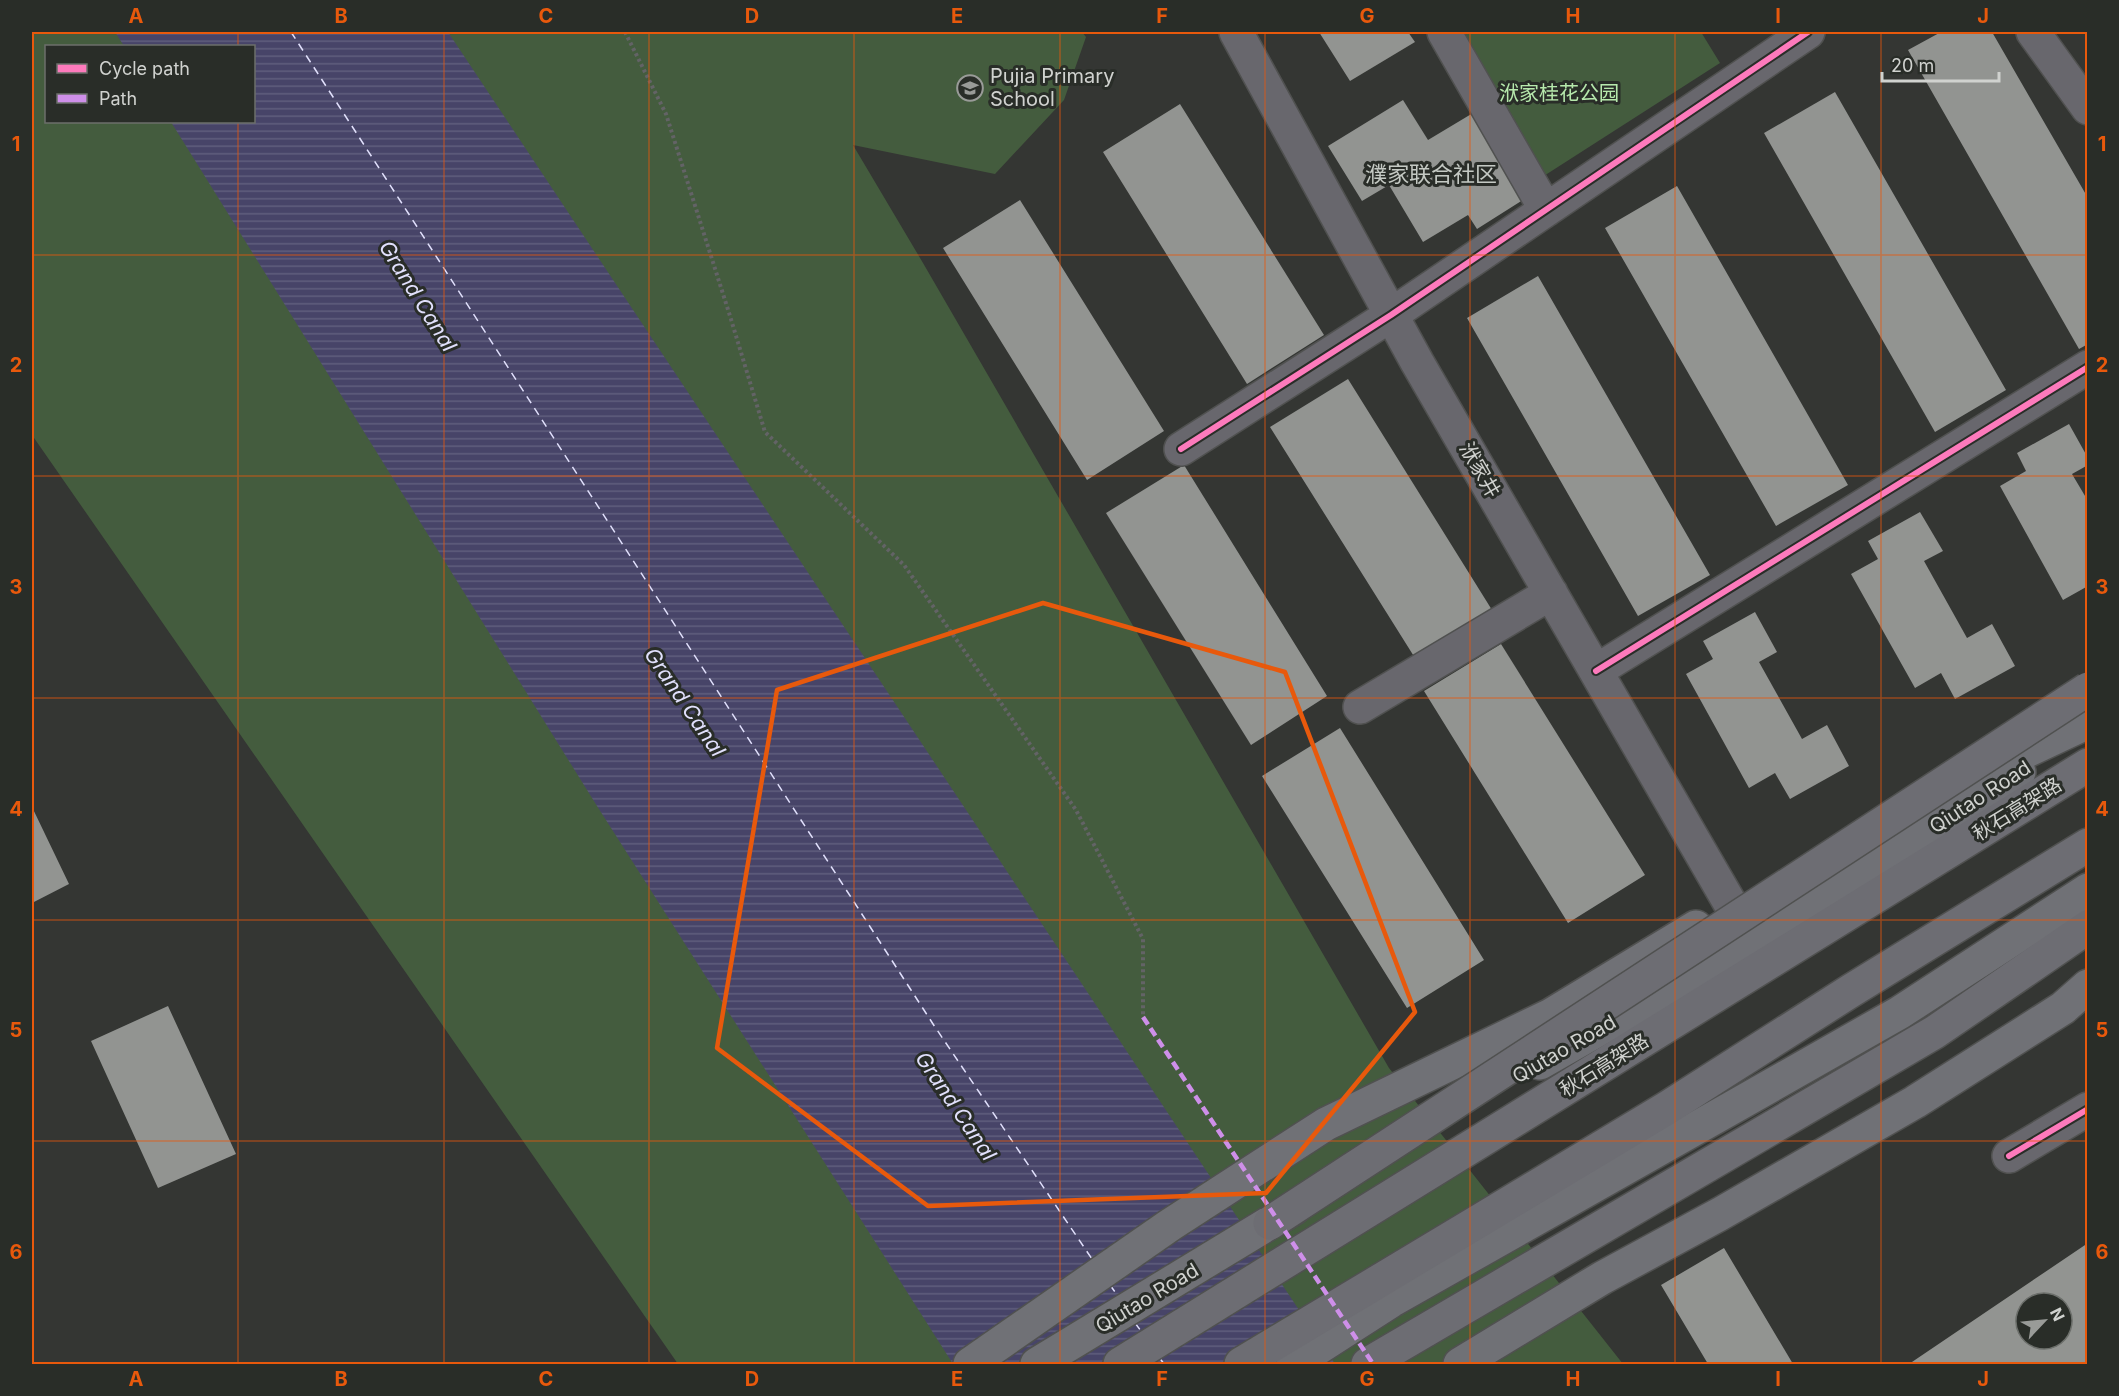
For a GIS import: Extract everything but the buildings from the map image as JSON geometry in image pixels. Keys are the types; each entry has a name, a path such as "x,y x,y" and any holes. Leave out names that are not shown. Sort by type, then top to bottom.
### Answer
{"highway":[{"path":"1270,1222 2088,689"},
{"name":"秋石高架路","path":"1120,1365 2088,765"},
{"path":"1241,1365 1667,1108 1852,990 2088,845"},
{"path":"1368,1365 1935,1032 2088,927"}],"main road":[{"path":"970,1365 1170,1225 1326,1124 1551,1015 1841,838 2088,722"},
{"name":"Qiutao Road","path":"1037,1365 1439,1121 1783,924 2088,728"},
{"path":"1293,1365 1391,1301 1899,1013 2088,890"},
{"path":"1460,1365 1602,1278 1720,1214 1915,1102 2063,1008 2088,986"}],"street":[{"name":"洑家井","path":"1236,32 1391,315 1731,905"},
{"path":"1444,32 1546,210"},
{"path":"1181,449 1391,315 1808,32"},
{"path":"2033,32 2088,108"},
{"path":"1596,671 2088,367"},
{"path":"1360,707 1551,593"},
{"path":"2009,1156 2088,1109"}],"path":[{"path":"625,32 666,114 765,432 904,565 1076,810 1143,939 1143,1017"}],"highlighted area":[{"path":"1043,603 1285,672 1415,1012 1266,1193 928,1206 717,1048 777,690"}],"green space":[{"path":"32,32 1082,32 1086,37 1064,100 995,174 853,145 1389,1068 1623,1364 678,1364 32,435"},
{"name":"洑家桂花公园","path":"1454,32 1701,32 1720,63 1536,181"}],"water":[{"name":"Grand Canal","path":"115,32 448,32 1335,1364 953,1364 597,806 172,123 255,123 255,45 123,45"}],"ferry route":[{"path":"291,32 933,1024 1092,1259"},
{"path":"1110,1285 1118,1296"},
{"path":"1135,1323 1141,1331"},
{"path":"1159,1357 1164,1364"}],"marked path":[{"path":"1143,1017 1373,1364"}],"cycle path":[{"path":"1181,449 1391,315 1808,32"},
{"path":"1596,671 2088,367"},
{"path":"2009,1156 2088,1109"}],"place":[{"name":"Pujia Primary School","path":"970,88"}],"district":[{"name":"濮家联合社区","path":"1431,174"}]}
